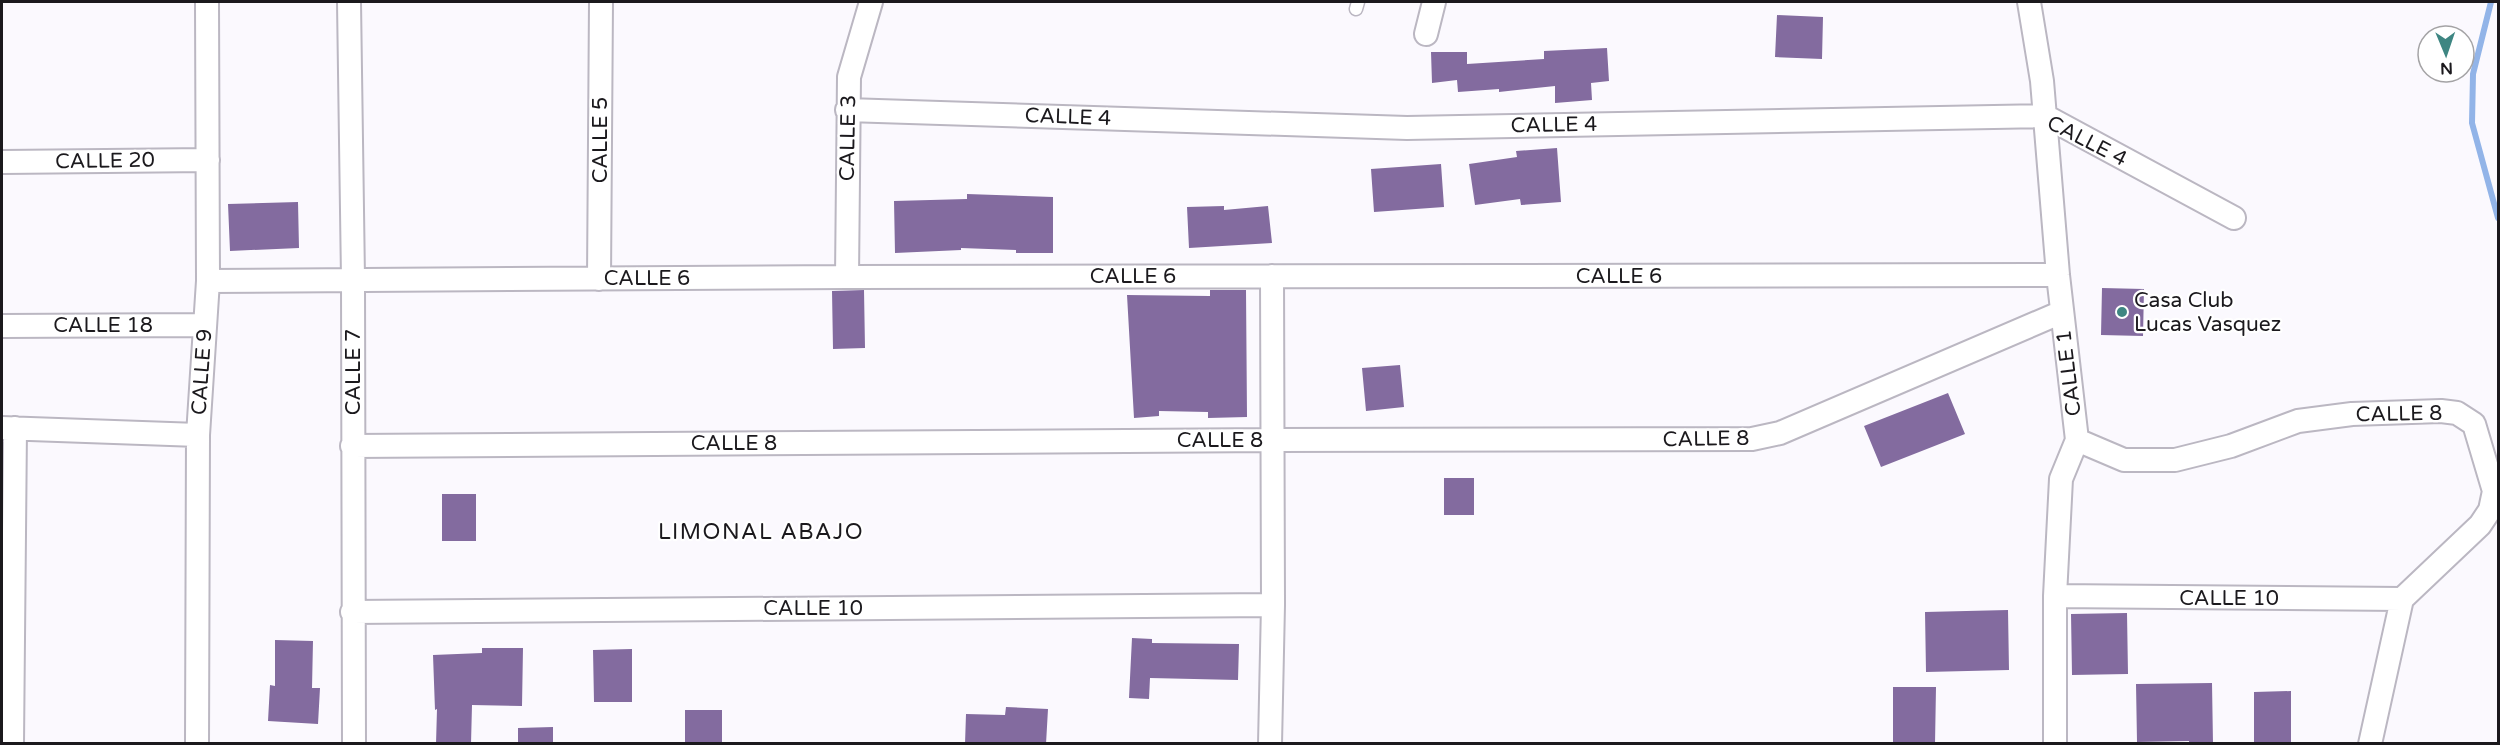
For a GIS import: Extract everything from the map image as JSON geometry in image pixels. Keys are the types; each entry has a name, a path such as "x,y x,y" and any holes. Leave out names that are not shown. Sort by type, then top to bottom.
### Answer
{"street":[{"name":"CALLE 9","path":"197,744 198,435 208,281 207,2"},
{"name":"CALLE 7","path":"349,2 353,279 354,744"},
{"name":"CALLE 5","path":"599,279 601,2"},
{"name":"CALLE 3","path":"847,277 849,77 871,2"},
{"path":"1426,34 1434,2"},
{"name":"CALLE 1","path":"2029,2 2042,81 2058,275 2077,440 2061,479 2055,596 2055,744"},
{"name":"CALLE 4","path":"848,111 1407,128 2044,117 2234,218"},
{"name":"CALLE 20","path":"2,162 208,160"},
{"name":"CALLE 6","path":"208,281 847,277 2058,275"},
{"path":"1270,744 1273,605 1272,276"},
{"name":"CALLE 8","path":"352,446 1273,440 1752,440 1767,437 2062,312"},
{"name":"CALLE 18","path":"2,326 205,324"},
{"name":"CALLE 8","path":"2077,440 2124,460 2175,460 2231,446 2298,421 2352,414 2441,411 2457,413 2474,424 2494,491 2490,510 2480,525 2402,599"},
{"path":"12,744 8,428 198,435"},
{"name":"CALLE 10","path":"2055,596 2402,599"},
{"path":"2370,744 2402,599"},
{"name":"CALLE 10","path":"352,612 1273,605"}],"building":[{"path":"1777,15 1823,17 1822,59 1775,57"},
{"path":"1607,48 1609,81 1591,83 1592,100 1555,103 1555,86 1499,92 1499,89 1458,92 1457,80 1432,83 1431,52 1467,52 1467,64 1544,59 1544,51"},
{"path":"1557,148 1561,202 1521,205 1520,199 1475,205 1469,164 1517,157 1516,151"},
{"path":"1441,164 1444,207 1374,212 1371,169"},
{"path":"967,194 1053,197 1053,253 1016,253 1016,250 961,248 961,250 895,253 894,201 967,199"},
{"path":"298,202 299,248 230,251 228,204"},
{"path":"1224,206 1224,210 1268,206 1272,243 1189,248 1187,207"},
{"name":"Casa Club Lucas Vasquez","path":"2102,288 2144,289 2143,336 2101,335"},
{"path":"864,290 865,348 833,349 832,291"},
{"path":"1210,290 1246,290 1247,417 1208,418 1208,412 1159,411 1159,416 1134,418 1127,295 1210,296"},
{"path":"1400,365 1404,407 1366,411 1362,368"},
{"path":"1948,393 1965,434 1881,467 1864,426"},
{"path":"1444,478 1474,478 1474,515 1444,515"},
{"path":"442,494 476,494 476,541 442,541"},
{"path":"2008,610 2009,670 1926,672 1925,612"},
{"path":"2127,613 2128,674 2072,675 2071,614"},
{"path":"1132,638 1152,639 1152,643 1239,644 1238,680 1150,678 1149,699 1129,698"},
{"path":"275,640 313,641 312,688 320,688 318,724 268,721 270,685 275,686"},
{"path":"482,648 523,648 522,706 472,705 471,744 436,744 437,709 435,710 433,655 482,653"},
{"path":"632,649 632,702 594,702 593,650"},
{"path":"2212,683 2213,744 2189,744 2189,741 2137,742 2136,684"},
{"path":"1893,687 1936,687 1935,744 1893,744"},
{"path":"2291,691 2291,744 2254,744 2254,692"},
{"path":"1006,707 1048,709 1046,744 965,744 966,714 1005,715"},
{"path":"685,710 722,710 722,744 685,744"},
{"path":"553,727 553,744 518,744 518,728"}],"waterway":[{"path":"2491,2 2473,74 2472,123 2498,218"}],"place":[{"name":"Casa Club Lucas Vasquez","path":"2122,312"}],"district":[{"name":"LIMONAL ABAJO","path":"761,532"}]}
